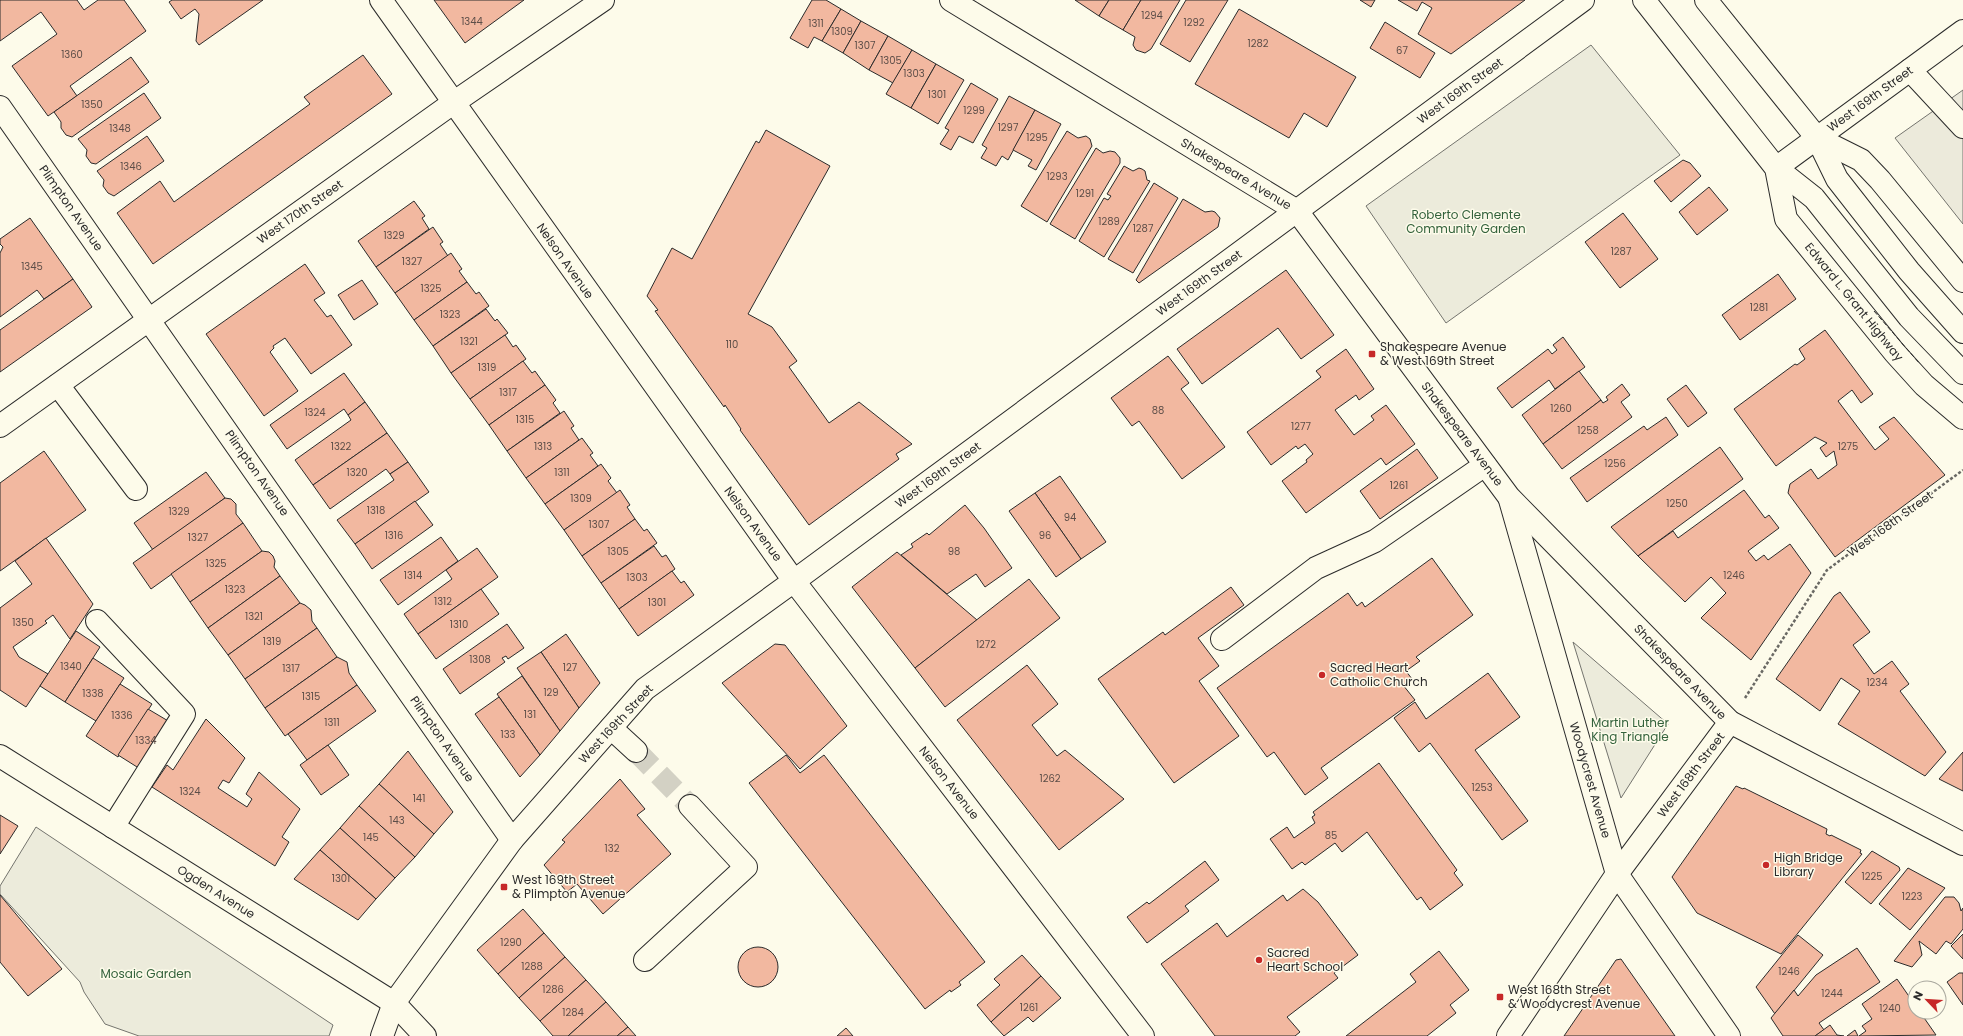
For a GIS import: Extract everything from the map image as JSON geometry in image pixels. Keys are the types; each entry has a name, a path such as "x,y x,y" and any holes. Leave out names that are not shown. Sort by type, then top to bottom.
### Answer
{"street":[{"name":"Nelson Avenue","path":"381,0 794,581 1143,1036"},
{"name":"West 170th Street","path":"0,426 453,103 603,0"},
{"name":"Shakespeare Avenue","path":"951,0 1297,211 1509,497 1730,722 1963,844"},
{"name":"West 169th Street","path":"382,1036 394,1003 512,840 645,689 1583,0"},
{"name":"Edward L. Grant Highway","path":"1644,0 1776,168 1814,198 1909,317 1963,373"},
{"path":"1706,0 1817,138 1837,179 1909,271 1963,332"},
{"name":"West 169th Street","path":"1776,168 1963,31"},
{"path":"1910,70 1963,127"},
{"name":"Plimpton Avenue","path":"0,107 150,319 512,840"},
{"path":"1817,138 1861,160 1880,180 1963,281"},
{"name":"Edward L. Grant Highway","path":"1776,168 1786,219 1895,353 1924,385 1963,418"},
{"path":"58,385 136,489"},
{"path":"1222,639 1316,568 1375,541 1485,465"},
{"name":"Woodycrest Avenue","path":"1509,497 1617,874 1729,1036"},
{"path":"96,621 184,714 113,827"},
{"name":"West 168th Street","path":"1508,1036 1617,874 1730,722"},
{"path":"610,728 636,751"},
{"name":"Ogden Avenue","path":"0,756 394,1003 425,1036"},
{"path":"645,960 746,867 690,806"}],"path":[{"name":"West 168th Street","path":"1730,722 1827,570 1963,470"}],"green space":[{"name":"Roberto Clemente Community Garden","path":"1591,45 1680,155 1446,323 1366,206"},
{"name":"Martin Luther King Triangle","path":"1573,642 1668,724 1621,798"},
{"name":"Mosaic Garden","path":"36,827 333,1025 329,1036 139,1036 105,1024 84,992 80,982 0,894 0,886"}],"shaded area":[{"path":"1963,90 1963,224 1895,138"}],"building":[{"path":"0,0 77,0 84,10 98,0 124,0 146,31 70,86 77,96 48,116 12,66 57,34 41,12 0,41"},
{"path":"172,0 263,0 199,45 196,41 199,14 195,9 181,19 169,2"},
{"path":"434,0 524,0 465,43"},
{"path":"812,0 826,0 841,9 822,41 814,37 808,48 790,38"},
{"path":"1075,0 1109,0 1099,16"},
{"path":"1109,0 1141,0 1123,30 1099,16"},
{"path":"1141,0 1180,0 1151,49 1145,53 1136,50 1133,45 1135,37 1123,30"},
{"path":"1186,0 1228,0 1190,62 1160,44"},
{"path":"1360,0 1375,0 1371,7"},
{"path":"1398,0 1525,0 1451,54 1418,34 1432,8 1422,2 1417,11"},
{"path":"841,9 861,21 843,53 822,41"},
{"path":"1239,9 1356,77 1327,127 1304,113 1289,138 1195,84"},
{"path":"861,21 888,36 869,70 843,53"},
{"path":"1385,22 1435,53 1420,78 1370,48"},
{"path":"888,36 912,50 893,83 869,70"},
{"path":"912,50 936,64 911,108 886,94"},
{"path":"363,55 392,94 153,264 117,213 160,181 174,202 310,104 304,97"},
{"path":"131,57 149,82 72,137 66,135 61,128 61,122 54,112"},
{"path":"936,64 964,80 938,124 911,108"},
{"path":"971,83 998,99 973,143 959,136 951,150 940,144 949,130 945,128"},
{"path":"144,93 161,118 96,164 91,163 86,156 87,150 78,139"},
{"path":"1009,96 1035,110 1008,160 1002,156 996,166 981,158 987,148 982,145"},
{"path":"1035,110 1061,124 1036,170 1028,166 1032,160 1013,150"},
{"path":"766,130 830,166 748,314 772,327 797,361 789,367 829,423 859,402 912,444 896,454 899,459 809,525 740,430 741,429 725,405 724,407 655,311 658,310 647,296 672,248 692,259 756,141 759,143"},
{"path":"1067,131 1078,138 1086,136 1090,139 1092,146 1047,222 1021,206"},
{"path":"147,136 164,161 114,196 108,193 103,186 104,180 97,171"},
{"path":"1096,148 1103,153 1110,151 1115,152 1120,158 1120,163 1075,239 1050,224"},
{"path":"1683,160 1690,163 1701,176 1671,202 1654,181"},
{"path":"1124,166 1133,171 1139,168 1142,169 1145,171 1147,180 1150,181 1104,257 1079,241 1104,198 1108,200 1111,196 1107,194"},
{"path":"1154,183 1178,198 1133,273 1108,259"},
{"path":"1709,187 1728,210 1697,235 1679,212"},
{"path":"1183,199 1205,212 1215,212 1220,218 1218,227 1139,283 1136,280"},
{"path":"414,201 425,216 422,218 429,229 376,267 358,241"},
{"path":"1623,213 1658,259 1620,288 1585,242"},
{"path":"30,218 73,279 44,299 37,290 0,317 0,253 3,247 0,244 0,239"},
{"path":"433,227 443,242 440,244 448,256 395,293 376,267"},
{"path":"451,253 462,269 459,271 467,282 414,320 395,293"},
{"path":"305,264 325,293 314,300 327,317 331,315 352,345 311,374 285,338 273,346 274,348 270,352 298,391 264,416 206,334"},
{"path":"1286,270 1334,335 1301,359 1278,328 1202,384 1177,349"},
{"path":"1778,274 1796,299 1740,340 1722,315"},
{"path":"73,279 92,307 0,372 0,330"},
{"path":"362,280 378,304 354,320 338,295"},
{"path":"467,282 476,294 479,292 489,306 433,346 414,320"},
{"path":"486,309 495,321 497,319 508,333 451,373 433,346"},
{"path":"1825,330 1873,394 1861,403 1852,390 1838,401 1875,450 1889,439 1879,427 1894,417 1945,475 1835,557 1788,493 1790,484 1811,469 1818,479 1837,465 1834,451 1826,457 1820,448 1827,443 1815,437 1776,466 1734,409 1795,364 1797,365 1805,359 1799,349"},
{"path":"505,335 513,347 516,345 526,359 470,399 451,373"},
{"path":"1563,337 1585,367 1555,389 1549,380 1512,408 1497,388 1548,349 1552,354 1557,350 1553,345"},
{"path":"1346,349 1374,389 1359,400 1356,395 1335,410 1354,435 1374,420 1371,416 1386,405 1415,444 1386,465 1381,458 1306,513 1282,481 1307,462 1306,460 1313,454 1305,444 1298,449 1296,446 1271,465 1247,432 1321,377 1316,371"},
{"path":"1168,356 1189,383 1181,389 1225,447 1182,479 1139,421 1132,426 1111,398"},
{"path":"523,361 532,373 535,371 545,385 489,425 470,399"},
{"path":"1579,371 1601,400 1543,444 1522,415"},
{"path":"344,373 365,402 348,415 344,409 287,449 270,425"},
{"path":"1622,384 1630,395 1621,402 1632,417 1562,469 1543,444 1601,400 1603,403 1608,400 1606,397"},
{"path":"545,385 556,400 553,403 560,413 507,451 489,425"},
{"path":"1686,385 1707,413 1688,427 1667,399"},
{"path":"365,402 387,433 313,485 295,460 351,420 348,415"},
{"path":"564,411 574,426 571,428 579,440 526,478 507,451"},
{"path":"1666,417 1678,435 1587,502 1570,478 1644,426 1647,430"},
{"path":"387,433 408,462 390,474 386,469 330,509 313,485"},
{"path":"582,438 593,453 590,455 598,466 545,504 526,478"},
{"path":"1720,447 1743,479 1638,556 1611,527"},
{"path":"1417,449 1438,478 1380,519 1360,491"},
{"path":"44,451 86,510 0,571 0,483"},
{"path":"408,462 429,492 355,544 337,520 394,480 390,474"},
{"path":"601,464 611,478 608,481 617,493 564,530 545,504"},
{"path":"206,472 225,498 153,550 134,523"},
{"path":"1060,476 1106,542 1081,559 1035,493"},
{"path":"620,490 630,505 627,507 635,519 582,556 564,530"},
{"path":"1744,490 1765,518 1769,515 1779,528 1748,551 1756,561 1764,555 1768,560 1790,544 1811,573 1751,660 1701,618 1726,593 1711,577 1685,602 1638,556 1673,531 1678,538"},
{"path":"1035,493 1081,559 1056,577 1009,511"},
{"path":"225,498 231,499 236,504 236,514 243,523 151,589 133,563"},
{"path":"415,501 433,525 372,569 355,544"},
{"path":"965,505 984,528 1012,568 985,587 976,574 947,594 901,555 913,547 911,544 927,533 929,535"},
{"path":"635,519 644,531 647,529 657,543 601,583 582,556"},
{"path":"243,523 262,551 190,602 171,574"},
{"path":"441,537 458,561 398,605 380,580"},
{"path":"46,538 93,604 70,639 53,615 45,621 47,623 13,647 19,657 48,674 26,707 0,690 0,608 32,584 15,561"},
{"path":"654,546 662,557 666,555 675,569 619,609 601,583"},
{"path":"477,548 498,577 418,634 404,614 452,579 446,570"},
{"path":"262,551 269,552 273,556 275,561 274,567 280,576 208,628 190,602"},
{"path":"897,552 977,620 915,668 852,587"},
{"name":"Sacred Heart Catholic Church","path":"1432,558 1473,615 1416,657 1420,661 1406,671 1412,679 1403,685 1415,700 1321,768 1328,778 1305,795 1274,752 1267,757 1217,688 1348,593 1357,606 1362,602 1365,607"},
{"path":"672,571 681,583 684,581 694,595 638,636 619,609"},
{"path":"280,576 300,603 228,655 208,628"},
{"path":"1029,579 1060,618 945,707 915,668"},
{"path":"1231,587 1244,605 1198,638 1219,666 1199,681 1239,736 1174,783 1098,679 1163,632 1165,635"},
{"path":"481,589 499,614 436,659 418,634"},
{"path":"1840,592 1870,632 1853,645 1874,674 1892,661 1909,684 1900,691 1946,752 1925,776 1838,724 1860,691 1841,678 1820,711 1776,679 1834,596"},
{"path":"300,603 311,610 312,621 317,628 245,679 228,655"},
{"path":"507,624 524,648 508,659 506,656 502,658 505,662 460,694 443,669"},
{"path":"317,628 337,657 265,708 245,679"},
{"path":"76,631 100,647 65,702 40,686"},
{"path":"566,634 600,683 579,708 541,652"},
{"path":"775,644 785,645 847,726 800,769 722,683"},
{"path":"541,652 579,708 560,731 517,668"},
{"path":"337,657 347,662 349,673 357,685 285,736 265,708"},
{"path":"93,658 124,678 96,721 65,702"},
{"path":"1027,665 1058,704 1032,725 1057,756 1065,750 1124,799 1059,850 957,720"},
{"path":"1488,673 1520,717 1475,750 1528,821 1502,840 1430,743 1419,752 1394,718 1415,702 1426,719"},
{"path":"522,676 560,731 540,755 497,694"},
{"path":"120,684 152,704 118,757 86,736"},
{"path":"357,685 376,711 307,760 288,734"},
{"path":"499,697 540,755 520,777 475,714"},
{"path":"148,709 175,725 145,772 118,755"},
{"path":"206,719 245,758 229,783 223,780 218,788 247,807 252,799 246,794 259,772 300,809 282,837 289,842 275,866 152,787 167,765 173,770"},
{"path":"328,745 349,775 321,795 300,765"},
{"path":"408,751 453,812 434,834 379,784"},
{"path":"1963,752 1963,791 1939,779"},
{"path":"786,755 800,773 824,755 985,962 959,982 961,985 951,992 950,990 925,1009 749,783"},
{"path":"1379,763 1457,870 1454,873 1463,885 1430,910 1421,897 1417,900 1367,832 1342,852 1335,843 1305,865 1302,862 1292,869 1270,839 1287,827 1294,838 1315,823 1312,817 1315,815 1313,812"},
{"path":"620,779 645,809 637,815 671,854 603,914 577,884 567,892 544,865 565,842 562,840"},
{"path":"379,784 434,834 415,857 359,806"},
{"name":"High Bridge Library","path":"1736,786 1743,789 1744,788 1827,829 1826,834 1861,850 1860,853 1862,854 1781,954 1697,913 1672,877"},
{"path":"359,806 415,857 395,878 340,828"},
{"path":"0,815 18,826 0,854"},
{"path":"340,828 395,878 376,899 320,850"},
{"path":"320,850 376,899 358,920 294,879"},
{"path":"1872,851 1899,867 1900,870 1871,904 1845,882"},
{"path":"1205,861 1219,880 1185,906 1189,911 1147,943 1127,917 1147,902 1149,904"},
{"path":"1908,868 1945,888 1910,930 1879,904"},
{"name":"Sacred Heart School","path":"1303,889 1318,902 1358,955 1334,973 1338,978 1287,1017 1300,1032 1295,1036 1215,1036 1161,964 1217,923 1227,937 1283,895 1287,901"},
{"path":"0,895 62,969 28,996 0,962"},
{"path":"1945,897 1954,897 1959,903 1961,911 1963,908 1963,929 1951,944 1946,941 1936,954 1919,941 1922,955 1912,967 1894,961"},
{"path":"523,909 544,933 498,974 477,950"},
{"path":"544,933 565,957 519,998 498,974"},
{"path":"1963,934 1963,959 1951,946"},
{"path":"1798,935 1823,955 1775,1014 1756,987"},
{"path":"758,947 766,949 772,953 776,959 778,967 776,975 772,981 766,985 758,987 750,985 744,981 740,975 738,967 740,959 744,953 750,949"},
{"path":"1857,948 1880,982 1819,1023 1824,1030 1815,1036 1783,1036 1771,1018 1794,990 1798,996 1816,975"},
{"path":"1439,951 1469,990 1450,1005 1456,1013 1427,1036 1346,1036 1416,982 1410,974"},
{"path":"1022,955 1041,976 991,1022 977,1005 1000,985 994,979"},
{"path":"565,957 586,980 540,1021 519,998"},
{"path":"1621,959 1675,1036 1564,1036 1616,960"},
{"path":"1959,973 1963,973 1963,1005 1947,982"},
{"path":"1041,976 1061,998 1033,1022 1028,1017 1004,1036 991,1022"},
{"path":"1897,979 1907,993 1907,1020 1926,1020 1936,1035 1859,1036 1866,1031 1862,1026 1872,1019 1862,1004"},
{"path":"586,980 606,1002 568,1036 553,1036 540,1021"},
{"path":"606,1002 628,1027 617,1036 568,1036"},
{"path":"1830,1025 1837,1035 1844,1036 1815,1036"},
{"path":"628,1027 636,1036 617,1036"},
{"path":"846,1028 853,1036 837,1036"},
{"path":"1855,1030 1858,1036 1847,1036"}],"tunnel":[{"path":"636,751 690,806"}],"fence":[{"path":"1874,311 1920,364"}],"place":[{"name":"Shakespeare Avenue & West 169th Street","path":"1372,354"},
{"name":"Sacred Heart Catholic Church","path":"1322,675"},
{"name":"High Bridge Library","path":"1766,865"},
{"name":"West 169th Street & Plimpton Avenue","path":"504,887"},
{"name":"Sacred Heart School","path":"1259,960"},
{"name":"West 168th Street & Woodycrest Avenue","path":"1500,997"}]}
